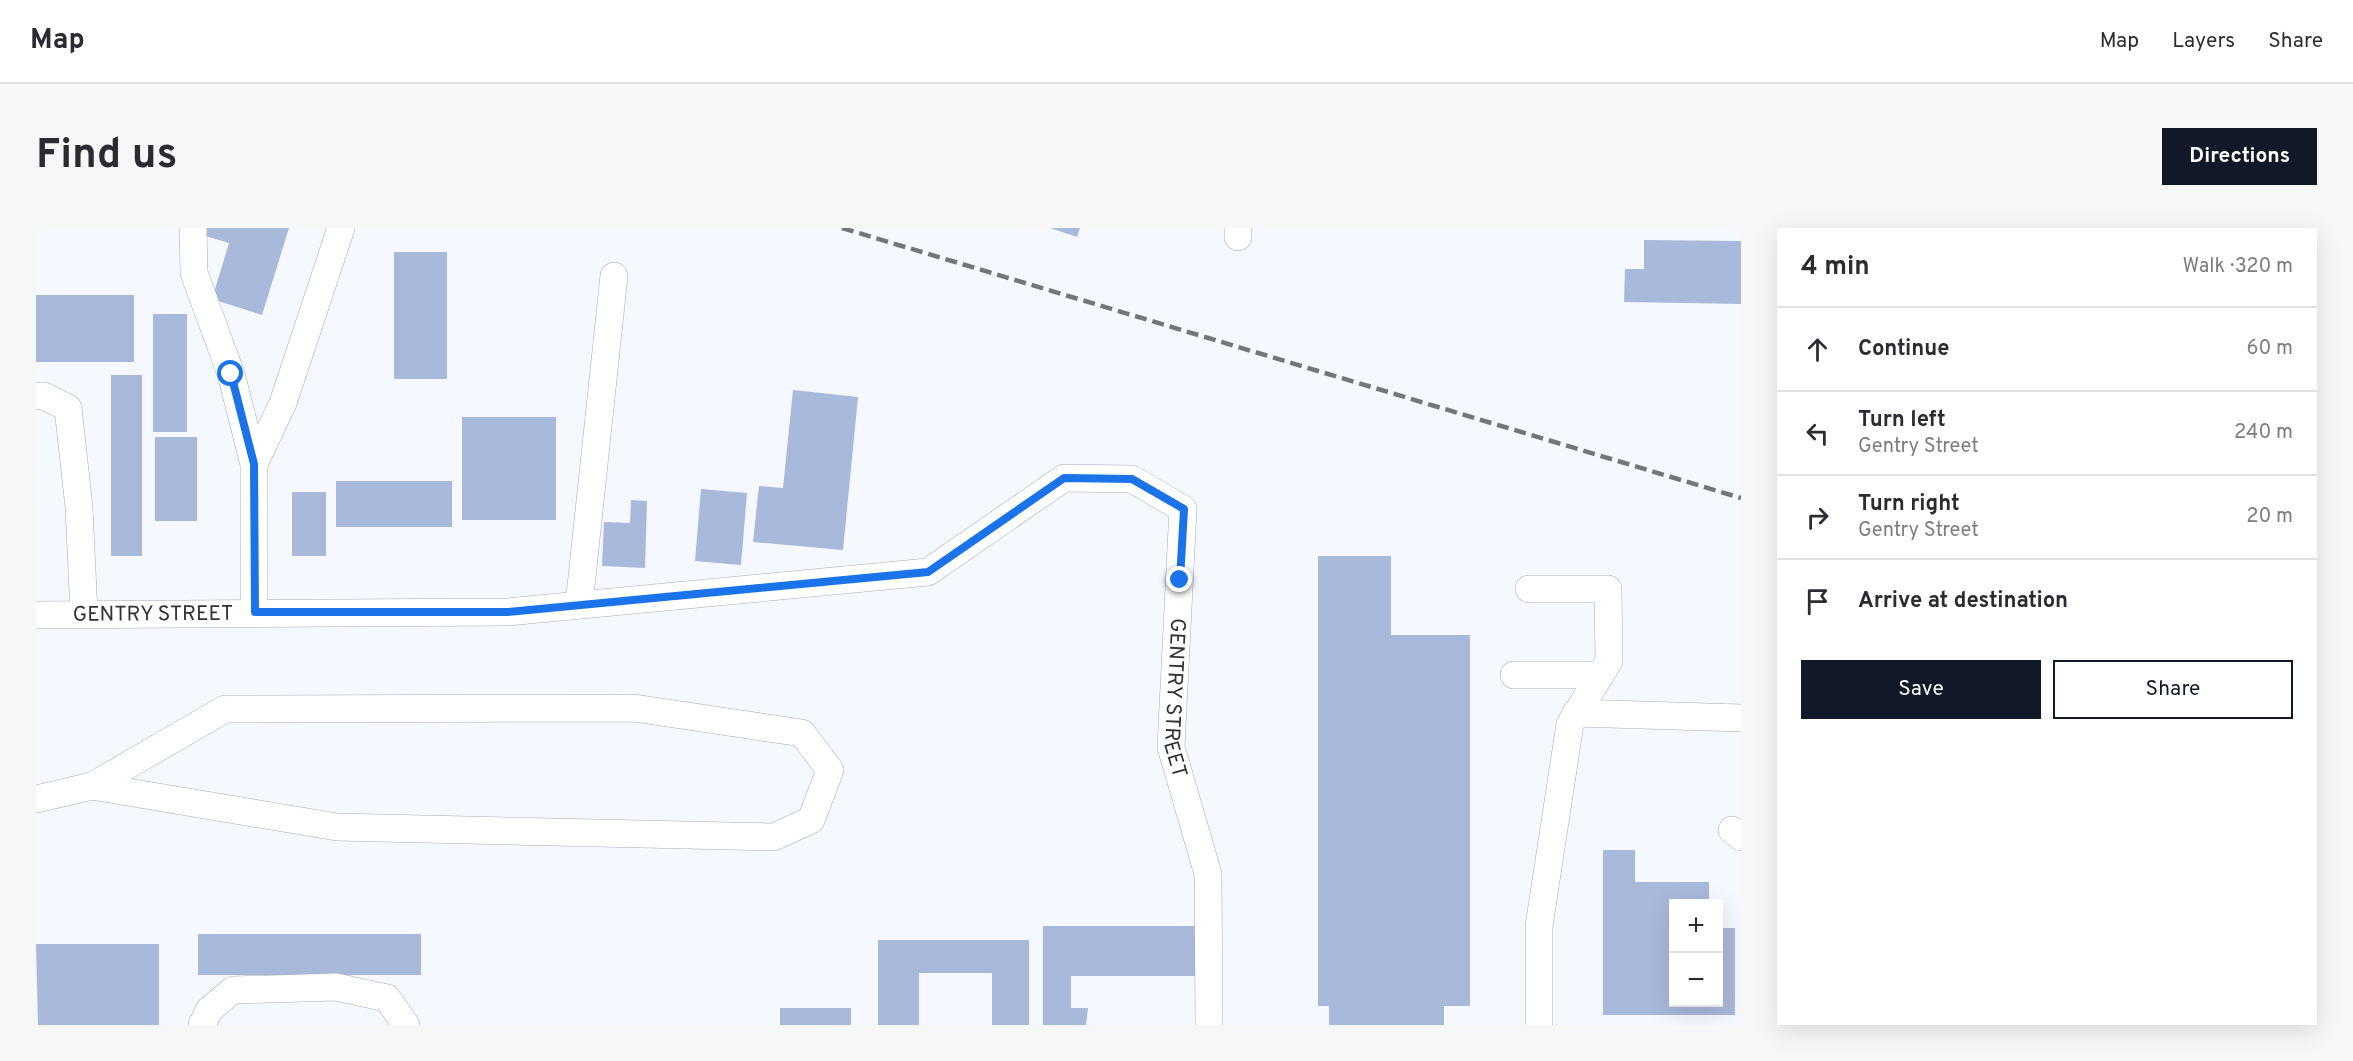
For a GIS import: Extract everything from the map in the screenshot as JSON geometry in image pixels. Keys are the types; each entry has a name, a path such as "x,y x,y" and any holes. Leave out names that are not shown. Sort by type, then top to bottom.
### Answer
{"street":[{"path":"193,228 194,273 231,374 254,464 255,612"},
{"path":"254,464 283,403 341,228"},
{"path":"579,605 614,276"},
{"path":"36,396 44,396 68,408 79,507 84,614"},
{"name":"GENTRY STREET","path":"36,615 507,612 928,572 1064,478 1132,479 1184,509 1171,747 1208,874 1209,1025"},
{"path":"1529,589 1608,589 1609,661 1570,724 1539,926 1539,1025"},
{"path":"1514,675 1600,675"},
{"path":"36,798 92,786 225,709 634,708 802,733 830,770 811,820 774,837 337,827 92,786"},
{"path":"1576,713 1741,718"},
{"path":"202,1025 209,1010 233,990 336,987 387,998 406,1025"}],"building":[{"path":"204,228 289,228 262,315 212,299 229,243 202,235"},
{"path":"1050,228 1080,228 1077,237"},
{"path":"1644,240 1741,241 1741,304 1624,302 1625,269 1644,269"},
{"path":"394,252 447,252 447,379 394,379"},
{"path":"36,295 134,295 134,362 36,362"},
{"path":"153,314 187,314 187,432 153,432"},
{"path":"111,375 142,375 142,556 111,556"},
{"path":"793,390 858,397 843,550 753,542 759,486 783,488"},
{"path":"462,417 556,417 556,520 462,520"},
{"path":"155,437 197,437 197,521 155,521"},
{"path":"336,481 452,481 452,527 336,527"},
{"path":"701,489 747,493 741,565 695,561"},
{"path":"292,492 326,492 326,556 292,556"},
{"path":"631,500 647,501 645,568 602,566 604,522 630,523"},
{"path":"1318,556 1391,556 1391,635 1470,635 1470,1006 1444,1006 1444,1025 1329,1025 1329,1006 1318,1006"},
{"path":"1603,850 1635,850 1635,882 1709,882 1709,899 1669,899 1669,1007 1723,1007 1723,928 1735,928 1735,1015 1603,1015"},
{"path":"1043,926 1195,926 1195,976 1071,976 1071,1008 1088,1008 1086,1025 1043,1025"},
{"path":"198,934 421,934 421,975 198,975"},
{"path":"878,940 1029,940 1029,1025 992,1025 992,973 919,973 919,1025 878,1025"},
{"path":"36,944 159,944 159,1025 38,1025"},
{"path":"780,1008 851,1008 851,1025 780,1025"}],"railway":[{"path":"842,228 1741,498"}],"route":[{"path":"231,374 254,464 255,612 507,612 928,572 1064,478 1132,479 1184,509 1180,580"}]}
